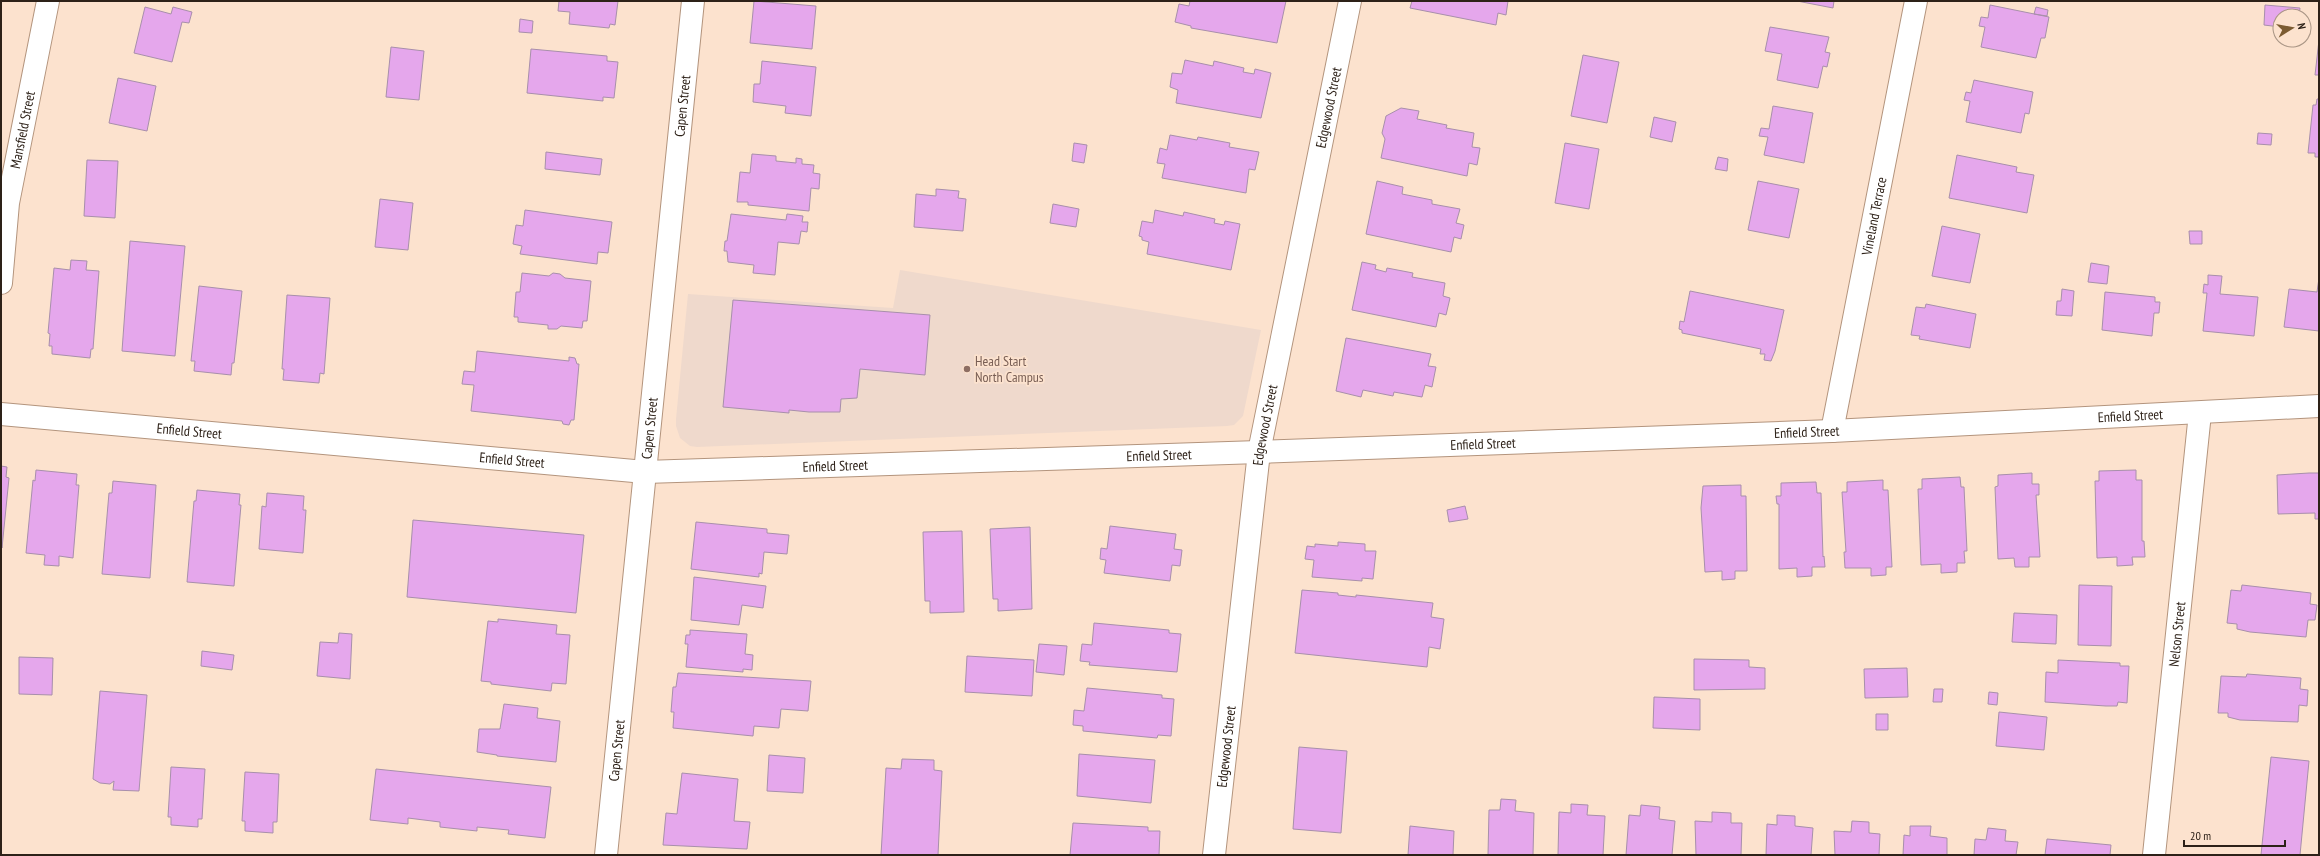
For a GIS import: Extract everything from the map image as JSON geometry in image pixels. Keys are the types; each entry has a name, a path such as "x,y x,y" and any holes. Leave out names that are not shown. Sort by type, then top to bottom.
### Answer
{"street":[{"name":"Mansfield Street","path":"1,283 8,203 48,1"},
{"name":"Capen Street","path":"606,855 693,1"},
{"name":"Edgewood Street","path":"1214,855 1259,452 1350,1"},
{"name":"Vineland Terrace","path":"1832,431 1916,1"},
{"name":"Enfield Street","path":"1,414 645,472 1259,452 1832,431 2319,406"},
{"name":"Nelson Street","path":"2154,855 2200,413"}],"shaded area":[{"name":"Head Start North Campus","path":"900,270 1261,330 1243,416 1234,425 1227,426 697,447 690,446 680,438 676,426 676,419 688,294 893,308"}],"building":[{"path":"559,1 618,1 615,25 610,24 609,28 569,24 570,12 558,11"},
{"path":"754,1 816,6 812,49 750,43"},
{"path":"1190,1 1286,1 1277,43 1191,28 1191,26 1175,22 1179,4 1189,6"},
{"path":"1412,1 1508,1 1506,15 1498,13 1496,25 1410,8"},
{"path":"1797,1 1834,1 1833,8"},
{"path":"1990,5 2049,17 2045,38 2041,38 2036,58 1981,47 1985,27 1979,26 1981,17 1988,18"},
{"path":"2265,5 2300,8 2272,8 2272,26 2264,25"},
{"path":"145,7 171,14 173,7 192,12 189,23 182,22 172,62 134,53"},
{"path":"2036,7 2048,10 2047,16 2034,14"},
{"path":"520,19 533,21 532,33 519,32"},
{"path":"1770,27 1829,37 1825,52 1830,53 1827,67 1823,66 1818,88 1777,80 1782,54 1765,51"},
{"path":"2319,40 2319,75 2315,75"},
{"path":"391,47 424,51 419,100 386,97"},
{"path":"531,49 607,56 607,61 618,62 614,98 603,97 603,101 527,93"},
{"path":"1583,55 1619,62 1607,123 1571,116"},
{"path":"1185,60 1213,66 1214,61 1244,68 1243,72 1254,74 1255,69 1271,73 1261,118 1176,103 1178,90 1170,87 1172,73 1182,74"},
{"path":"762,61 816,67 811,116 785,113 786,106 753,102 754,84 760,84"},
{"path":"118,78 156,86 147,131 109,123"},
{"path":"1974,80 2033,92 2029,114 2025,113 2021,133 1966,122 1970,101 1964,100 1966,92 1971,93"},
{"path":"2317,99 2319,99 2319,157 2315,157 2315,153 2308,153 2313,105 2316,105"},
{"path":"1773,106 1813,113 1804,163 1764,155 1768,137 1759,136 1761,128 1769,129"},
{"path":"1401,108 1419,111 1417,119 1447,125 1446,128 1474,133 1472,147 1480,148 1477,165 1469,163 1467,176 1381,158 1385,139 1382,133 1386,116"},
{"path":"1654,117 1676,122 1672,142 1650,137"},
{"path":"2258,133 2272,134 2271,145 2257,144"},
{"path":"1170,135 1197,140 1198,137 1230,143 1229,147 1259,152 1255,170 1249,169 1246,193 1162,178 1165,164 1157,163 1160,148 1167,150"},
{"path":"1074,143 1087,145 1084,163 1072,161"},
{"path":"1565,143 1599,149 1589,209 1555,203"},
{"path":"546,152 602,159 600,175 545,169"},
{"path":"752,154 776,156 776,161 796,163 796,158 802,159 802,164 814,165 813,173 820,174 819,189 811,188 809,211 748,205 748,202 737,202 740,172 750,173"},
{"path":"1957,155 2017,167 2016,172 2034,175 2027,213 1949,198"},
{"path":"1718,157 1728,159 1727,171 1715,169"},
{"path":"87,160 118,161 115,218 84,216"},
{"path":"1377,181 1403,187 1402,194 1432,200 1432,204 1460,209 1456,223 1464,225 1461,239 1454,237 1451,252 1366,234"},
{"path":"1758,181 1799,189 1789,238 1748,230"},
{"path":"936,189 959,191 958,198 966,199 963,231 914,227 916,194 936,196"},
{"path":"380,199 413,203 408,250 375,247"},
{"path":"1053,204 1079,209 1076,227 1050,223"},
{"path":"525,210 612,222 608,253 598,252 597,264 520,254 522,246 513,244 516,225 523,226"},
{"path":"1155,210 1183,216 1184,212 1215,219 1214,223 1224,225 1225,221 1240,224 1231,270 1147,254 1149,242 1142,240 1142,237 1139,236 1142,221 1153,223"},
{"path":"731,214 786,220 787,214 803,216 802,222 808,222 807,232 801,231 799,244 778,242 775,275 753,273 754,265 728,262 727,251 724,251"},
{"path":"1942,226 1980,234 1970,283 1932,276"},
{"path":"2189,231 2202,231 2202,244 2190,244"},
{"path":"130,241 185,246 175,356 122,351"},
{"path":"71,260 87,261 86,270 99,271 93,349 91,349 90,358 52,354 52,346 49,346 50,334 48,333 54,268 70,270"},
{"path":"1362,262 1376,265 1375,269 1386,272 1387,268 1413,273 1412,277 1445,283 1443,296 1450,298 1446,315 1439,313 1436,327 1352,310"},
{"path":"2091,263 2109,266 2107,284 2088,282"},
{"path":"522,273 549,276 553,273 560,274 565,278 591,281 587,321 583,321 582,328 561,326 557,329 548,329 548,325 518,322 518,317 514,317 516,292 520,292"},
{"path":"2208,275 2222,276 2220,294 2258,297 2254,336 2203,331 2207,293 2203,293 2204,284 2208,285"},
{"path":"2319,278 2319,331 2284,327 2289,289 2317,292"},
{"path":"199,286 242,291 234,363 232,363 231,375 194,371 195,361 191,361"},
{"path":"2062,289 2074,291 2072,316 2056,315 2057,301 2061,301"},
{"path":"1690,291 1784,310 1775,351 1771,361 1764,360 1765,354 1760,354 1761,349 1682,333 1682,330 1679,329 1680,321 1684,322"},
{"path":"2105,292 2155,297 2155,302 2160,302 2159,313 2154,313 2152,336 2102,330"},
{"path":"287,295 330,298 324,374 320,373 319,383 283,380 284,369 282,369"},
{"path":"733,300 930,315 925,375 860,369 857,398 841,399 840,412 809,412 789,410 789,413 723,407"},
{"path":"1926,304 1976,314 1970,348 1919,339 1920,336 1911,335 1916,307 1925,308"},
{"path":"1346,338 1431,354 1428,366 1436,367 1432,387 1425,385 1422,397 1394,392 1393,396 1363,390 1361,397 1336,391"},
{"path":"477,351 569,361 569,357 575,358 577,364 579,364 574,420 571,420 569,425 563,424 562,421 471,411 474,385 462,384 464,371 475,372"},
{"path":"1,466 7,467 6,477 9,478 2,548"},
{"path":"36,470 77,474 76,485 79,485 73,558 59,556 59,566 44,565 45,555 26,553 33,480 35,481"},
{"path":"2136,470 2136,480 2142,480 2142,541 2144,541 2145,557 2132,557 2133,565 2117,566 2117,557 2097,558 2095,481 2099,481 2099,471"},
{"path":"2032,473 2032,484 2039,484 2039,495 2036,495 2040,557 2029,557 2029,567 2015,567 2014,558 1998,559 1995,487 1998,486 1998,475"},
{"path":"2319,473 2319,519 2315,519 2315,513 2278,514 2277,475"},
{"path":"1960,477 1961,487 1964,487 1967,551 1964,551 1965,563 1957,563 1957,572 1941,573 1941,564 1921,565 1918,489 1922,489 1922,479"},
{"path":"1883,480 1883,490 1888,490 1892,567 1886,567 1886,575 1871,576 1871,568 1845,568 1844,552 1846,552 1842,492 1847,492 1847,482"},
{"path":"113,481 156,485 150,578 102,574 109,493 112,493"},
{"path":"1816,482 1817,493 1821,493 1823,557 1824,556 1825,567 1812,567 1812,576 1797,577 1797,568 1779,569 1779,504 1777,504 1776,496 1781,496 1781,483"},
{"path":"1741,485 1741,496 1746,496 1747,571 1735,571 1735,579 1722,580 1722,571 1705,572 1701,508 1703,486"},
{"path":"197,490 240,494 239,505 241,505 234,586 187,582 194,501 196,501"},
{"path":"267,493 304,496 303,510 306,510 303,553 259,549 262,506 266,507"},
{"path":"1465,506 1468,519 1449,522 1447,510"},
{"path":"413,520 584,535 576,613 407,597"},
{"path":"696,522 767,529 767,533 789,535 787,554 764,552 762,574 759,573 759,577 691,569"},
{"path":"1110,526 1176,534 1174,549 1182,550 1180,566 1172,565 1170,581 1104,573 1106,560 1100,559 1101,548 1107,549"},
{"path":"1030,527 1032,609 998,611 998,599 993,599 990,529"},
{"path":"962,531 964,612 930,613 930,601 925,601 923,532"},
{"path":"1338,542 1365,544 1365,551 1376,551 1373,579 1362,578 1362,581 1312,577 1314,560 1305,559 1307,546 1315,547 1315,544 1338,546"},
{"path":"694,577 766,586 763,608 742,605 739,625 691,620"},
{"path":"2079,585 2112,586 2111,646 2078,645"},
{"path":"2242,585 2311,593 2310,604 2317,605 2315,620 2308,620 2306,637 2250,632 2237,629 2237,624 2227,623 2231,590 2241,591"},
{"path":"1302,590 1338,593 1338,595 1356,597 1356,595 1433,603 1431,617 1444,619 1440,649 1429,647 1427,667 1295,653"},
{"path":"2014,613 2057,615 2056,644 2012,642"},
{"path":"498,619 557,625 556,634 570,635 566,684 552,683 551,691 491,684 491,682 481,681 488,621 498,622"},
{"path":"1094,623 1169,630 1169,633 1181,634 1177,672 1089,665 1090,662 1080,661 1082,644 1092,645"},
{"path":"690,630 747,634 745,654 753,655 752,670 743,669 743,672 686,667 688,644 685,644 686,635 690,635"},
{"path":"339,633 352,634 350,679 317,676 320,642 338,643"},
{"path":"1039,644 1067,646 1064,675 1036,672"},
{"path":"202,651 234,655 232,670 201,666"},
{"path":"967,656 1034,660 1032,696 965,692"},
{"path":"19,657 53,658 52,695 19,694"},
{"path":"1694,659 1749,660 1749,667 1765,668 1765,689 1694,690"},
{"path":"2058,660 2120,663 2120,666 2129,666 2127,703 2118,702 2117,706 2106,706 2045,702 2046,672 2058,673"},
{"path":"1907,668 1908,697 1865,698 1864,669"},
{"path":"678,673 811,681 808,711 781,709 779,728 754,726 753,736 673,728 674,712 671,712 673,687 676,687"},
{"path":"2247,674 2301,678 2300,689 2308,690 2307,706 2299,705 2298,722 2240,720 2228,717 2228,713 2218,713 2221,676 2246,677"},
{"path":"1087,688 1162,695 1162,698 1174,699 1171,736 1158,735 1157,738 1083,731 1083,726 1073,725 1074,710 1084,711"},
{"path":"1934,689 1943,689 1942,702 1933,702"},
{"path":"100,691 147,695 139,791 113,790 114,781 110,784 100,783 93,779"},
{"path":"1989,692 1998,693 1997,705 1988,704"},
{"path":"1654,697 1700,699 1700,730 1653,728"},
{"path":"504,704 538,708 537,718 560,721 556,762 497,756 477,752 479,729 500,729"},
{"path":"1999,712 2047,717 2044,750 1996,746"},
{"path":"1876,714 1888,714 1888,730 1876,730"},
{"path":"1299,747 1347,751 1341,833 1293,829"},
{"path":"1079,754 1155,760 1151,803 1077,796"},
{"path":"769,755 805,758 803,793 767,791"},
{"path":"2271,757 2309,761 2300,855 2261,855"},
{"path":"902,759 934,760 934,770 942,771 938,855 881,855 886,768 901,769"},
{"path":"171,767 205,769 202,819 198,819 198,827 171,825 171,817 168,817"},
{"path":"376,769 551,787 545,838 508,834 509,830 477,827 477,831 440,827 440,822 408,818 408,824 370,820"},
{"path":"245,772 279,774 277,822 273,822 273,833 245,831 245,821 242,821"},
{"path":"682,773 738,779 734,821 750,822 747,849 663,845 666,813 677,814"},
{"path":"1501,799 1516,800 1515,811 1534,813 1533,855 1488,855 1489,810 1500,810"},
{"path":"1571,804 1588,805 1587,815 1605,816 1603,855 1558,855 1559,812 1571,813"},
{"path":"1641,805 1660,807 1659,819 1675,821 1672,855 1626,855 1629,815 1640,816"},
{"path":"1712,812 1731,813 1731,823 1742,823 1741,855 1696,855 1695,821 1712,822"},
{"path":"1777,815 1795,816 1795,826 1813,828 1811,855 1766,855 1767,824 1777,825"},
{"path":"1852,821 1869,822 1869,833 1880,834 1879,855 1835,855 1834,831 1851,832"},
{"path":"1073,823 1148,827 1148,831 1160,831 1159,855 1070,855"},
{"path":"1410,826 1454,831 1453,855 1408,855"},
{"path":"1910,826 1931,826 1930,836 1947,838 1947,855 1903,855 1904,835 1910,836"},
{"path":"1988,828 2006,830 2005,841 2018,842 2016,855 1974,855 1975,839 1986,840"},
{"path":"2047,839 2111,845 2110,855 2045,855"}],"place":[{"name":"Head Start North Campus","path":"967,369"}]}
